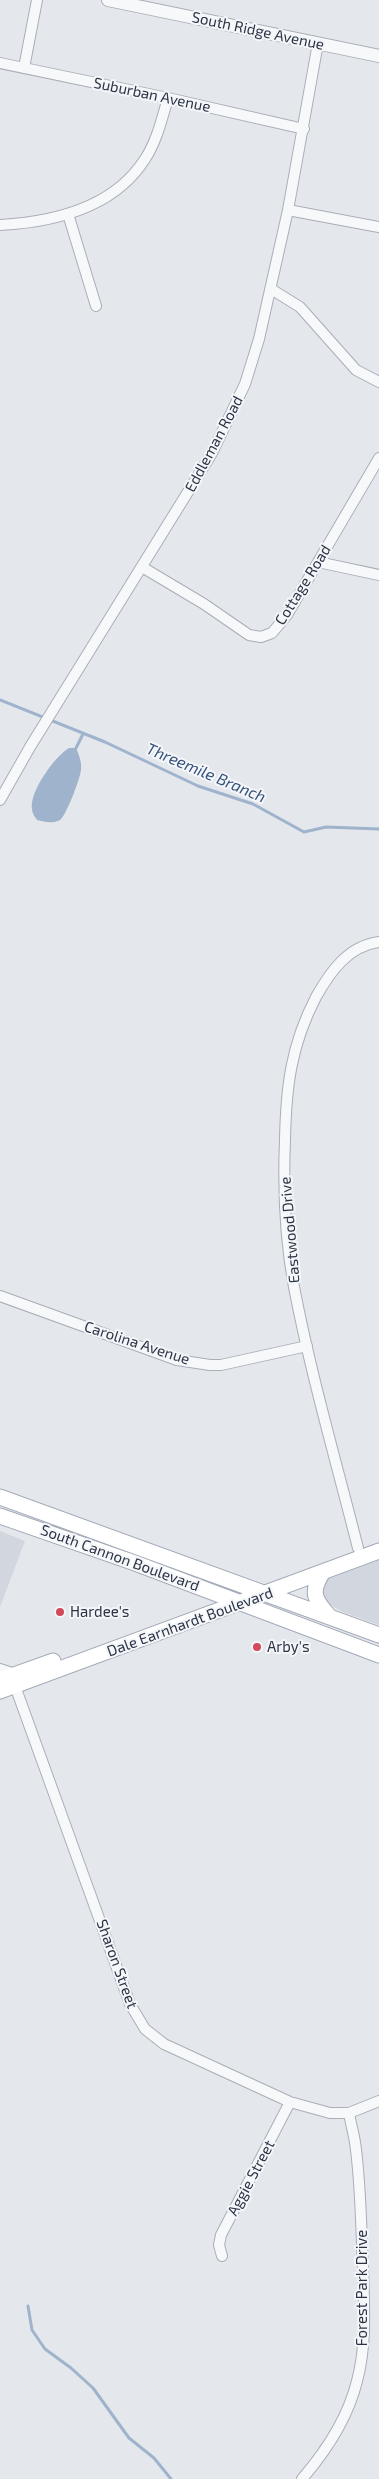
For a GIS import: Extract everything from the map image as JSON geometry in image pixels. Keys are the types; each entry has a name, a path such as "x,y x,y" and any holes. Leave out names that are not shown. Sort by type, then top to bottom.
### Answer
{"main road":[{"name":"South Cannon Boulevard","path":"0,1497 379,1635"},
{"name":"South Cannon Boulevard","path":"0,1516 242,1603 379,1655"},
{"name":"Dale Earnhardt Boulevard","path":"0,1680 15,1680 242,1603 260,1591 379,1540"},
{"name":"Dale Earnhardt Boulevard","path":"0,1691 15,1680 228,1598 260,1591 323,1572 379,1551"},
{"path":"323,1572 315,1584 314,1592 318,1603 330,1617"}],"street":[{"path":"24,68 37,0"},
{"name":"South Ridge Avenue","path":"108,0 379,56"},
{"name":"Eddleman Road","path":"0,800 30,747 212,453 238,402 256,347 271,289 304,129 318,43"},
{"name":"Suburban Avenue","path":"0,63 304,129"},
{"path":"0,225 26,224 68,214 99,202 120,187 137,170 151,148 168,98"},
{"path":"288,210 379,227"},
{"path":"68,214 96,306"},
{"path":"271,289 300,307 356,370 379,382"},
{"name":"Cottage Road","path":"142,567 204,604 242,632 261,637 272,633 280,624 318,562 379,458"},
{"path":"318,562 379,575"},
{"name":"Eastwood Drive","path":"358,1548 294,1286 285,1209 284,1153 288,1075 296,1041 307,1015 334,969 357,949 379,942"},
{"name":"Carolina Avenue","path":"0,1296 177,1360 221,1365 308,1346"},
{"path":"0,1669 15,1680"},
{"name":"Sharon Street","path":"15,1680 130,2004 139,2022 164,2044 290,2102 330,2113 349,2113"},
{"path":"349,2113 379,2101"},
{"name":"Aggie Street","path":"222,2256 219,2245 221,2235 290,2102"},
{"name":"Forest Park Drive","path":"302,2479 329,2446 347,2411 357,2380 363,2346 365,2302 361,2204 356,2148 349,2113"}],"shaded area":[{"path":"0,1531 25,1541 0,1607"},
{"path":"379,1558 379,1625 343,1612 328,1604 321,1597 322,1586 330,1576"}],"water":[{"path":"69,748 76,748 81,767 69,805 60,820 46,822 37,820 32,810 32,802 39,784 50,766"}],"waterway":[{"name":"Threemile Branch","path":"0,700 105,742 198,786 253,804 304,832 326,827 379,829"},
{"path":"74,752 83,734"},
{"path":"28,2306 32,2330 45,2349 71,2368 93,2388 129,2438 154,2458 171,2479"}],"place":[{"name":"Hardee's","path":"60,1612"},
{"name":"Arby's","path":"257,1647"}]}
